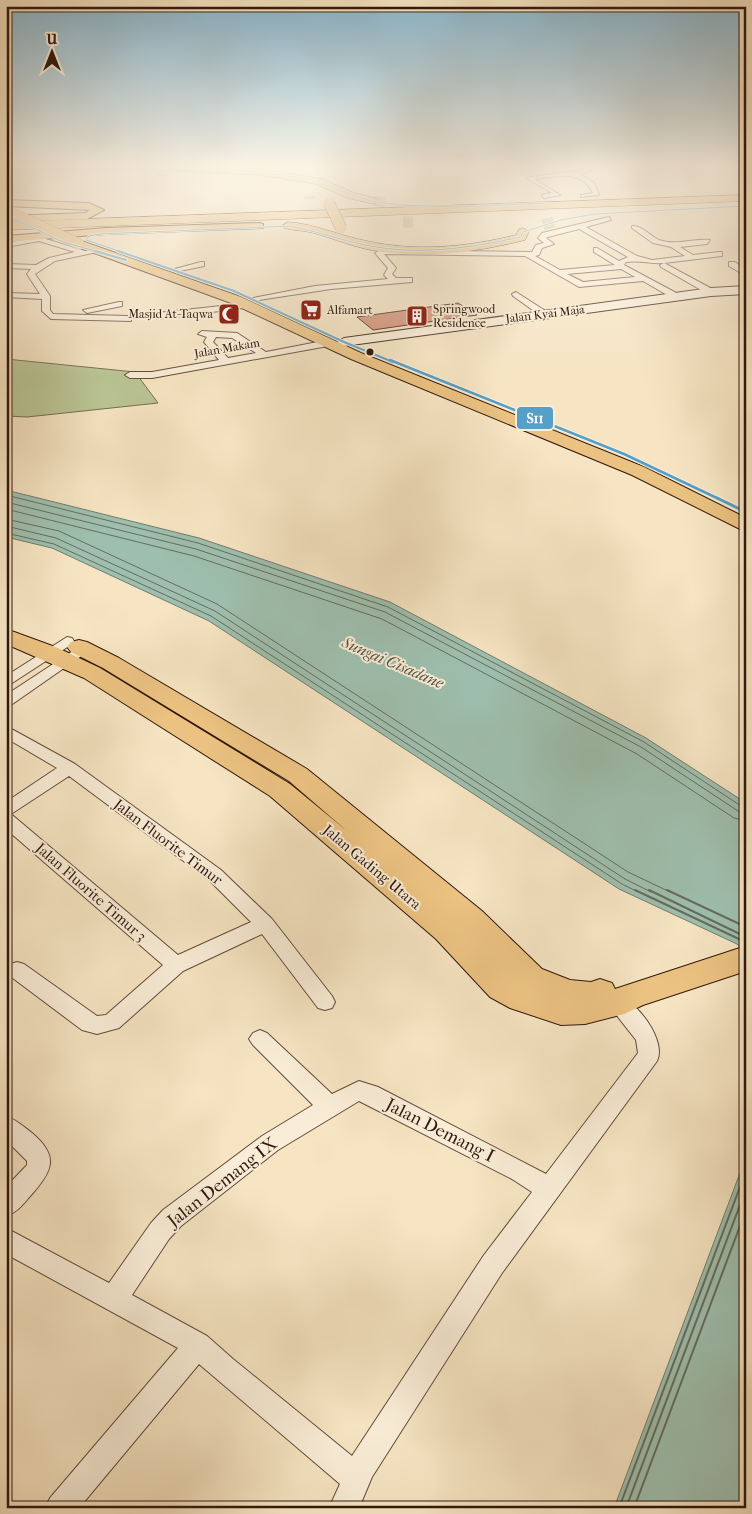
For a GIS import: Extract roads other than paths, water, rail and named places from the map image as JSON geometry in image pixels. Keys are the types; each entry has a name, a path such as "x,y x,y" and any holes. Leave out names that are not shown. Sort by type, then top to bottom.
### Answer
{"highway":[{"path":"91,236 89,236 93,248"},
{"path":"334,236 367,245 410,251 476,248 522,236"},
{"path":"354,236 358,239 375,243 421,248 477,243 508,236"},
{"path":"360,236 379,241 420,245 471,241 485,236"}],"main road":[{"path":"6,238 36,236"},
{"path":"6,238 40,236"},
{"path":"55,236 250,302"},
{"path":"66,236 93,248"},
{"path":"66,236 93,248 175,270 250,302 328,343 624,454 746,512"},
{"name":"Jalan Kyai Maja","path":"344,342 677,296 746,290"},
{"path":"273,313 638,470 746,526"},
{"name":"Jalan Gading Utara","path":"6,621 66,651 92,673 280,790 447,931 502,971 531,978 546,985 580,995 627,993 746,958"},
{"name":"Jalan Gading Utara","path":"6,636 66,651"},
{"name":"Jalan Gading Utara","path":"627,993 746,944"}],"street":[{"path":"393,279 388,275 392,268 380,252 528,255 545,253 539,247 550,244 542,238 544,236"},
{"path":"596,236 636,258 651,262 719,254"},
{"path":"647,236 656,241 673,245 707,242"},
{"path":"6,245 39,239 93,248"},
{"path":"608,243 628,241"},
{"path":"673,245 690,256"},
{"path":"647,246 674,259"},
{"path":"90,262 93,248"},
{"path":"6,266 42,265 93,248"},
{"path":"597,250 620,266 677,296"},
{"path":"528,255 598,294"},
{"path":"13,260 29,258 42,265"},
{"path":"620,266 624,260 636,258"},
{"path":"175,270 202,264"},
{"path":"732,264 746,274"},
{"path":"42,265 31,274 46,296 48,314"},
{"path":"558,272 620,266"},
{"path":"664,266 711,292"},
{"path":"157,316 250,302 339,285 383,282 393,279 409,280"},
{"path":"582,285 643,279"},
{"path":"516,294 544,314"},
{"path":"6,295 46,296"},
{"path":"48,314 79,306 90,310 118,304"},
{"path":"48,314 128,319"},
{"path":"202,334 234,335 263,354"},
{"path":"213,334 208,342 226,361"},
{"name":"Jalan Makam","path":"130,376 148,375 328,343"},
{"path":"6,683 66,651"},
{"path":"6,702 66,651"},
{"name":"Jalan Fluorite Timur","path":"6,731 69,768 215,875 264,924 326,1002"},
{"path":"6,810 69,768"},
{"name":"Jalan Fluorite Timur 3","path":"6,819 176,966"},
{"path":"17,970 89,1024 97,1025 112,1022 176,966 264,924"},
{"path":"344,1508 362,1467 493,1264 649,1055 649,1043 627,993"},
{"path":"260,1039 330,1107"},
{"name":"Jalan Demang I","path":"330,1107 359,1091 370,1094 520,1171 549,1189"},
{"name":"Jalan Demang IX","path":"114,1298 160,1231 172,1218 270,1143 330,1107"},
{"path":"6,1205 37,1171 39,1165 39,1156 36,1151 7,1128"},
{"path":"6,1240 198,1345 223,1369 357,1479"},
{"path":"66,1506 198,1345"}],"water":[{"name":"Sungai Cisadane","path":"6,490 199,538 390,602 646,738 746,803 746,954 737,944 619,889 209,621 52,548 6,537"},
{"path":"746,1157 746,1508 614,1508"}],"place":[{"name":"Alfamart","path":"311,310"},
{"name":"Masjid At-Taqwa","path":"229,314"},
{"name":"Springwood Residence","path":"417,316"}]}
